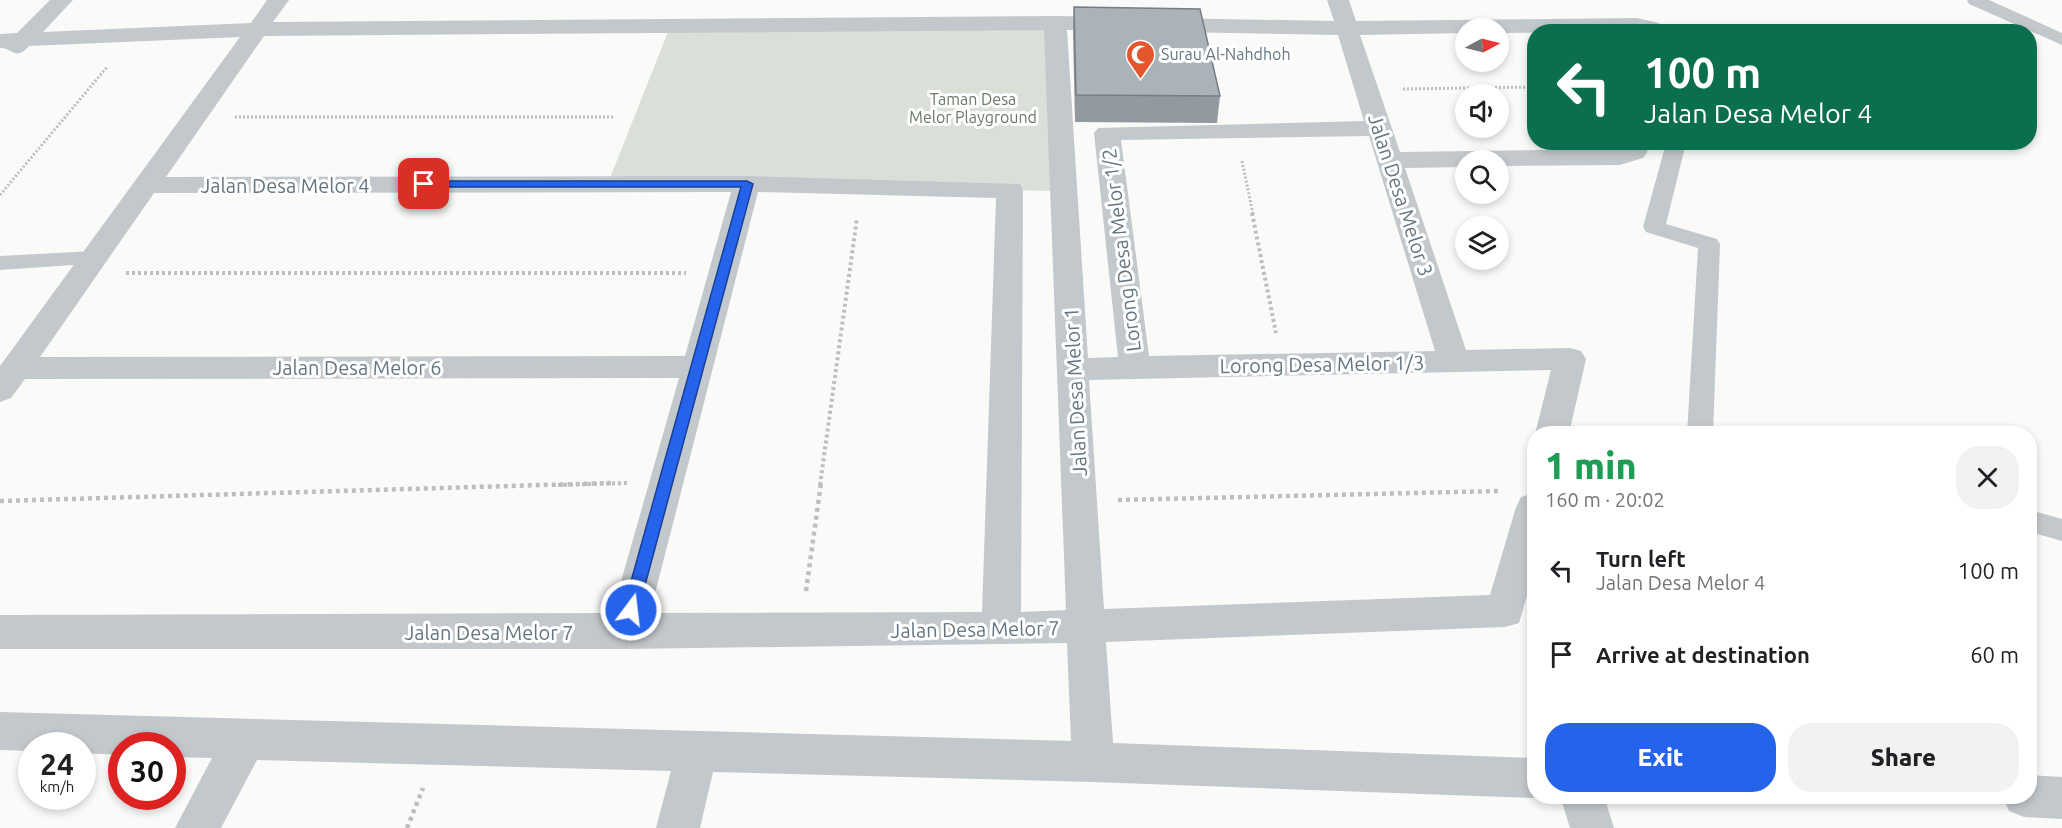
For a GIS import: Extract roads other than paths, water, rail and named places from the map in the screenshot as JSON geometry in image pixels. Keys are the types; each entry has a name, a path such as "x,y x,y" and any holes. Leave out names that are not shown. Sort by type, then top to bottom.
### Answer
{"street":[{"path":"0,63 11,41 62,0"},
{"path":"8,379 278,0"},
{"path":"915,24 918,0"},
{"path":"1128,0 1131,23"},
{"name":"Jalan Desa Melor 3","path":"1338,0 1454,362"},
{"path":"11,41 477,18 701,17 915,24 1131,23 1455,28 1562,16 1628,24"},
{"name":"Jalan Desa Melor 1","path":"1055,23 1093,762"},
{"name":"Lorong Desa Melor 1/2","path":"1135,368 1107,133 1380,128"},
{"path":"1390,160 1620,157 1634,153 1634,150"},
{"path":"626,632 747,184"},
{"name":"Jalan Desa Melor 4","path":"146,185 747,184 1010,190 1001,629"},
{"name":"Lorong Desa Melor 1/3","path":"1073,369 1570,359 1554,426"},
{"name":"Jalan Desa Melor 6","path":"8,379 698,367"},
{"name":"Jalan Desa Melor 7","path":"0,632 801,632 1086,628 1505,611 1523,499"},
{"path":"0,731 245,740 1093,762 1527,778"},
{"path":"197,828 245,740"},
{"path":"678,828 697,751"},
{"path":"2037,797 2062,798"},
{"path":"1584,804 1592,828"}],"lane":[{"path":"1985,1 2030,24"},
{"path":"2037,27 2062,40"},
{"path":"1674,150 1654,227 1709,244 1700,426"},
{"path":"0,263 89,266"},
{"path":"2037,522 2062,530"}],"place":[{"name":"Surau Al-Nahdhoh","path":"1140,80"}],"park label":[{"name":"Taman Desa Melor Playground","path":"973,108"}]}
